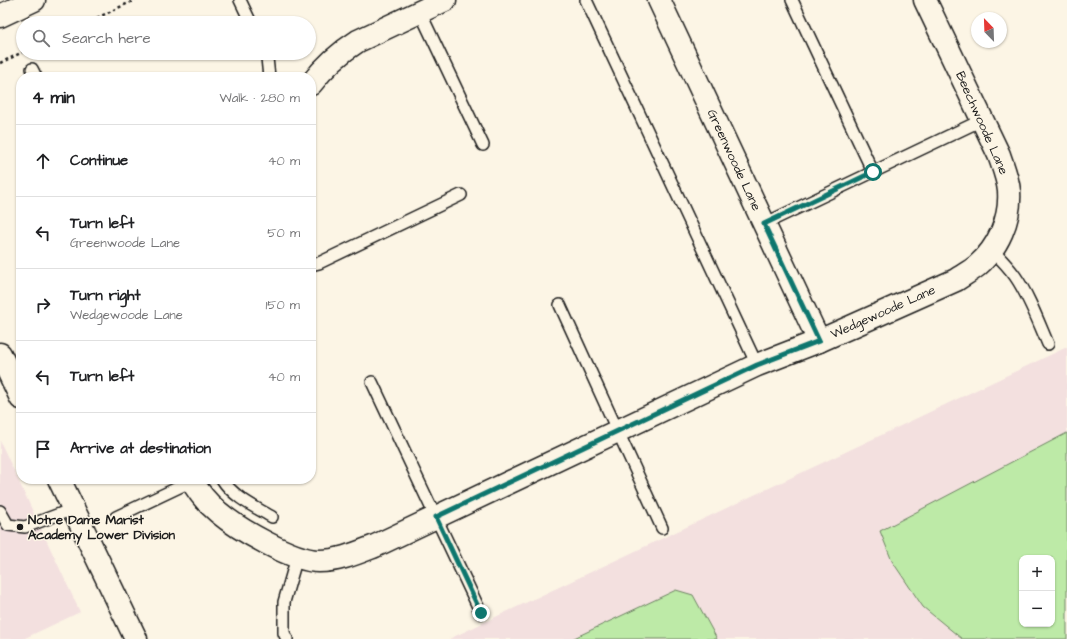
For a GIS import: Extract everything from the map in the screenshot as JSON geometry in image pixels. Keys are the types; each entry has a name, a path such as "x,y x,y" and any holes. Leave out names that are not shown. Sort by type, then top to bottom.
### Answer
{"street":[{"path":"0,16 34,0"},
{"path":"316,78 327,65 347,48 364,38 445,0"},
{"name":"Greenwoode Lane","path":"659,0 819,341"},
{"name":"Beechwoode Lane","path":"926,0 1003,166 1007,178 1009,190 1008,216 998,241 992,250"},
{"name":"Wedgewoode Lane","path":"194,484 207,502 228,520 255,536 297,557 308,560 328,561 346,557 375,546 757,365 819,341 956,280 978,265 992,250"},
{"path":"0,354 16,388"},
{"path":"61,484 136,639"}],"lane":[{"path":"240,0 248,16"},
{"path":"586,0 757,365"},
{"path":"792,0 873,172"},
{"path":"420,12 483,145"},
{"path":"267,60 268,72"},
{"path":"764,224 982,120"},
{"path":"316,264 461,196"},
{"path":"992,250 1015,276 1027,297 1048,344"},
{"path":"560,305 662,528"},
{"path":"372,382 481,613"},
{"path":"116,517 184,484"},
{"path":"226,484 238,496 272,517"},
{"path":"0,511 8,525 25,526 73,509"},
{"path":"287,639 284,633 284,602 297,557"}],"path":[{"path":"101,16 135,0"},
{"path":"0,63 16,55"}],"shaded area":[{"path":"1067,347 1067,639 449,639"},
{"name":"Notre Dame Marist Academy Lower Division","path":"0,441 16,475 16,484 20,484 80,612 23,639 0,639"}],"green space":[{"path":"1067,433 1067,639 962,639 923,607 892,561 880,531"},
{"path":"676,590 693,595 717,639 572,639"}],"place":[{"name":"Notre Dame Marist Academy Lower Division","path":"20,527"}],"route":[{"path":"481,613 436,517 757,365 819,341 764,224 873,172"}]}
